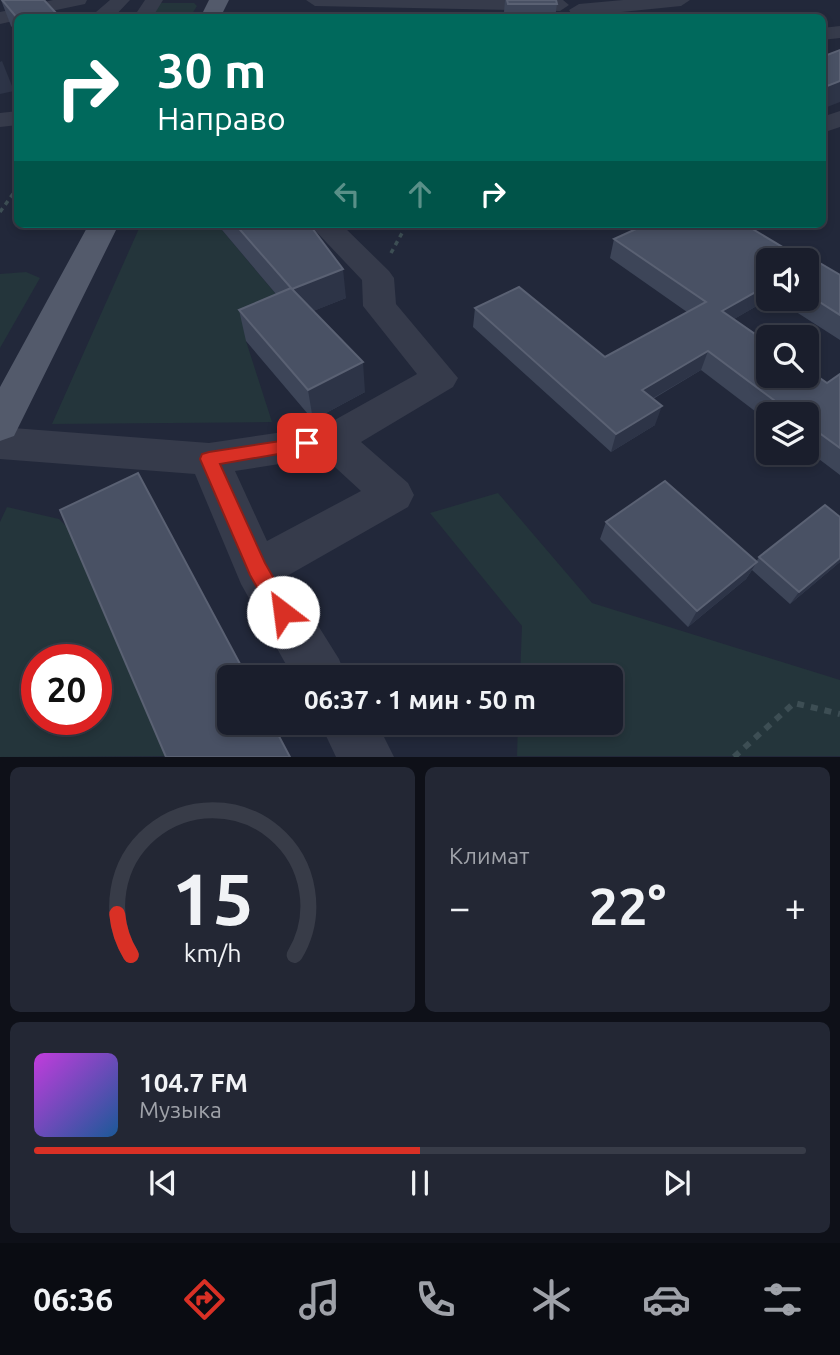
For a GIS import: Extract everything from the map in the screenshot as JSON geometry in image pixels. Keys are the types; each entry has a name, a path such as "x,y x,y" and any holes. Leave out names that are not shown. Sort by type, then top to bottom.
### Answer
{"main road":[{"path":"0,425 102,228"}],"street":[{"path":"17,14 78,0"},
{"path":"105,14 121,0"},
{"path":"315,0 560,5"},
{"path":"582,14 579,10 681,0"},
{"path":"0,443 209,459 332,440 440,378 380,306 378,278 328,228"},
{"path":"257,569 393,495 332,440"},
{"path":"209,459 257,569 314,665"},
{"path":"354,735 367,757"}],"path":[{"path":"0,212 14,193"},
{"path":"734,757 794,703 840,714"}],"shaded area":[{"path":"158,3 194,3 197,6 192,14 151,14"},
{"path":"139,228 220,228 296,318 246,341 272,422 52,424"},
{"path":"26,272 40,278 0,348 0,274"},
{"path":"498,493 592,603 840,680 840,756 517,756 518,735 623,735 623,665 520,665 522,626 430,513"},
{"path":"7,507 59,519 77,537 172,756 0,757 0,522"}],"building":[{"path":"2,0 44,0 56,13 51,14 14,14"},
{"path":"507,0 556,0 557,4 508,4"},
{"path":"840,50 840,81 826,86 826,55"},
{"path":"239,228 312,228 343,269 292,289"},
{"path":"638,228 751,228 784,248 756,248 756,292 722,311 756,335 756,387 708,351 642,390 662,406 616,434 475,308 519,287 605,357 706,302 614,239"},
{"path":"819,263 840,275 840,315 819,302"},
{"path":"291,288 363,362 308,390 239,310"},
{"path":"840,374 840,448 819,433 819,402 777,402 758,388 819,388 819,377 827,383"},
{"path":"138,473 241,665 217,665 217,735 278,735 290,757 166,757 60,510"},
{"path":"665,481 757,562 697,611 606,522"},
{"path":"825,505 840,517 840,558 799,592 759,557"}],"route":[{"path":"283,612 257,569 209,459 307,443"}]}
